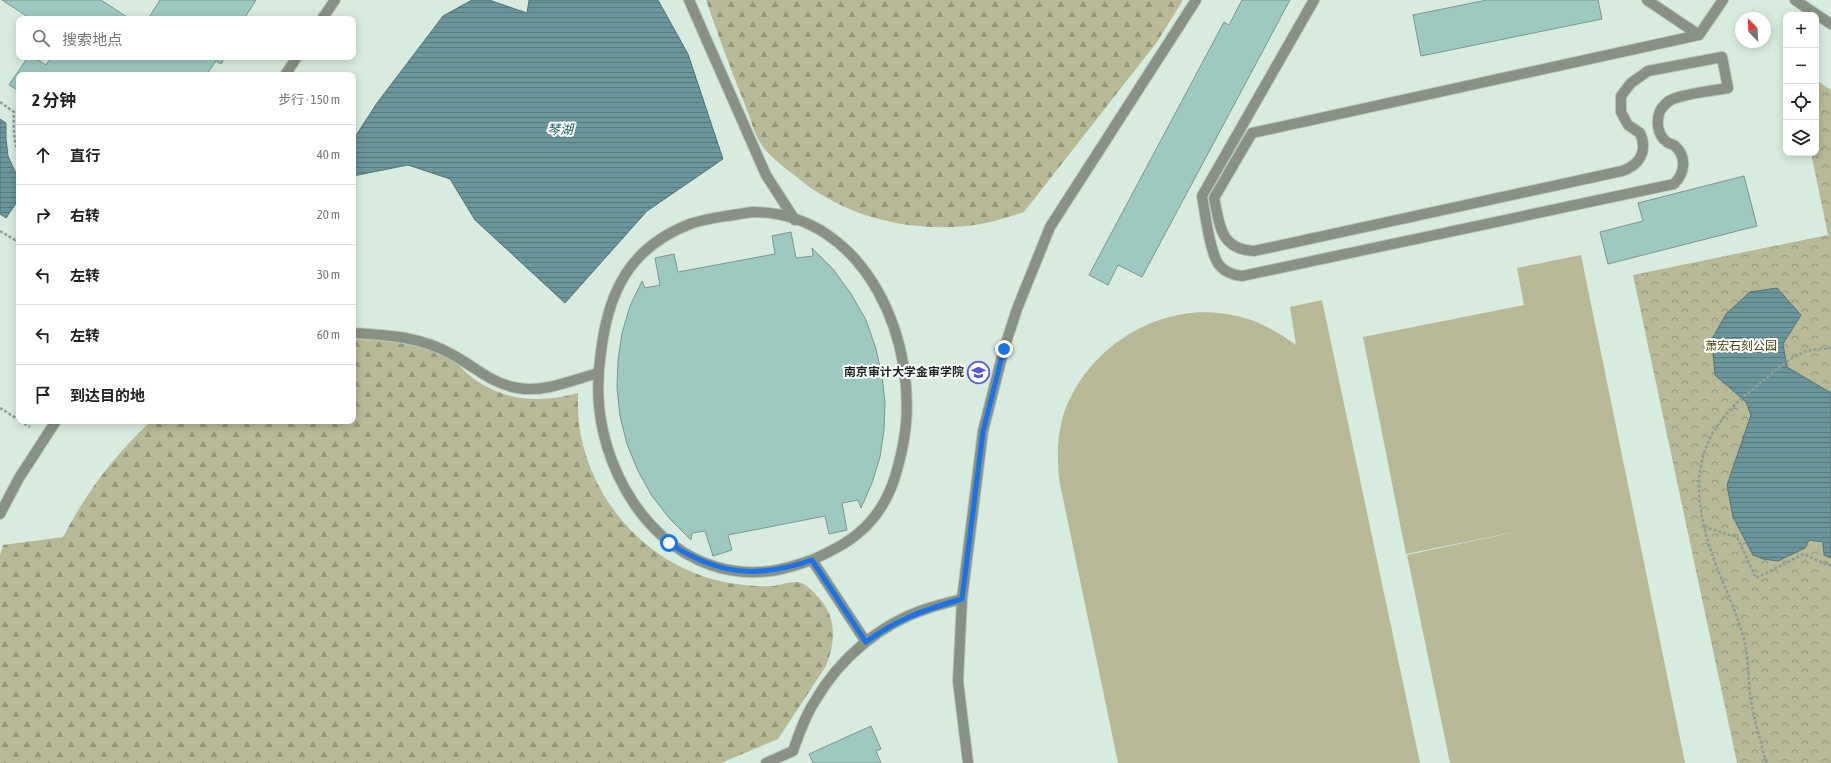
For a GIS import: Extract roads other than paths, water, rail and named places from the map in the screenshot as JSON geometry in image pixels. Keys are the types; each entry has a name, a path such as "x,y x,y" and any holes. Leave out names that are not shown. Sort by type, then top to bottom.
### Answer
{"street":[{"path":"324,16 335,0"},
{"path":"689,0 766,175 795,220"},
{"path":"968,763 958,681 962,599 983,431 1004,349 1033,267 1050,227 1196,0"},
{"path":"1314,0 1202,196 1215,259 1224,271 1233,275 1242,276 1674,184 1680,178 1683,171 1683,158 1674,145 1667,142 1662,136 1659,130 1658,115 1662,108 1674,98 1728,88 1722,57 1648,71 1631,83 1621,96 1621,112 1628,125 1640,133 1644,147 1638,163 1622,171 1254,252 1244,251 1227,240 1222,233 1214,198 1252,133 1698,35 1723,0"},
{"path":"1647,0 1698,35"},
{"path":"1795,0 1831,24"},
{"path":"287,72 295,60"},
{"path":"751,212 773,214 795,220 815,228 834,239 852,255 868,273 881,295 898,340 904,363 907,386 906,431 898,471 892,489 870,523 854,538 836,550 812,560 792,567 771,571 742,571 707,563 687,554 669,543 654,529 637,508 623,484 612,460 603,432 599,403 598,373 604,324 612,298 629,269 642,254 658,241 675,230 694,223 751,212"},
{"path":"356,333 420,340 453,355 480,374 499,384 518,389 536,389 598,373"},
{"path":"0,514 19,478 54,424"},
{"path":"812,560 866,642"},
{"path":"766,763 793,751 802,725 830,678 866,642 884,629 904,618 926,609 962,599"}],"water":[{"name":"琴湖","path":"472,0 489,0 527,13 529,0 658,0 688,54 723,159 647,211 565,303 475,220 450,179 408,165 356,175 356,135 377,103 443,16"},
{"path":"0,119 6,123 8,156 16,173 16,203 6,218 0,214"},
{"path":"1777,288 1801,315 1783,344 1787,367 1831,393 1831,558 1824,555 1823,542 1809,540 1805,548 1778,561 1763,559 1753,555 1733,517 1727,485 1751,415 1746,402 1715,375 1712,339 1726,314 1750,292"}],"place":[{"name":"南京审计大学金审学院","path":"979,372"}],"park label":[{"name":"萧宏石刻公园","path":"1741,346"}]}
